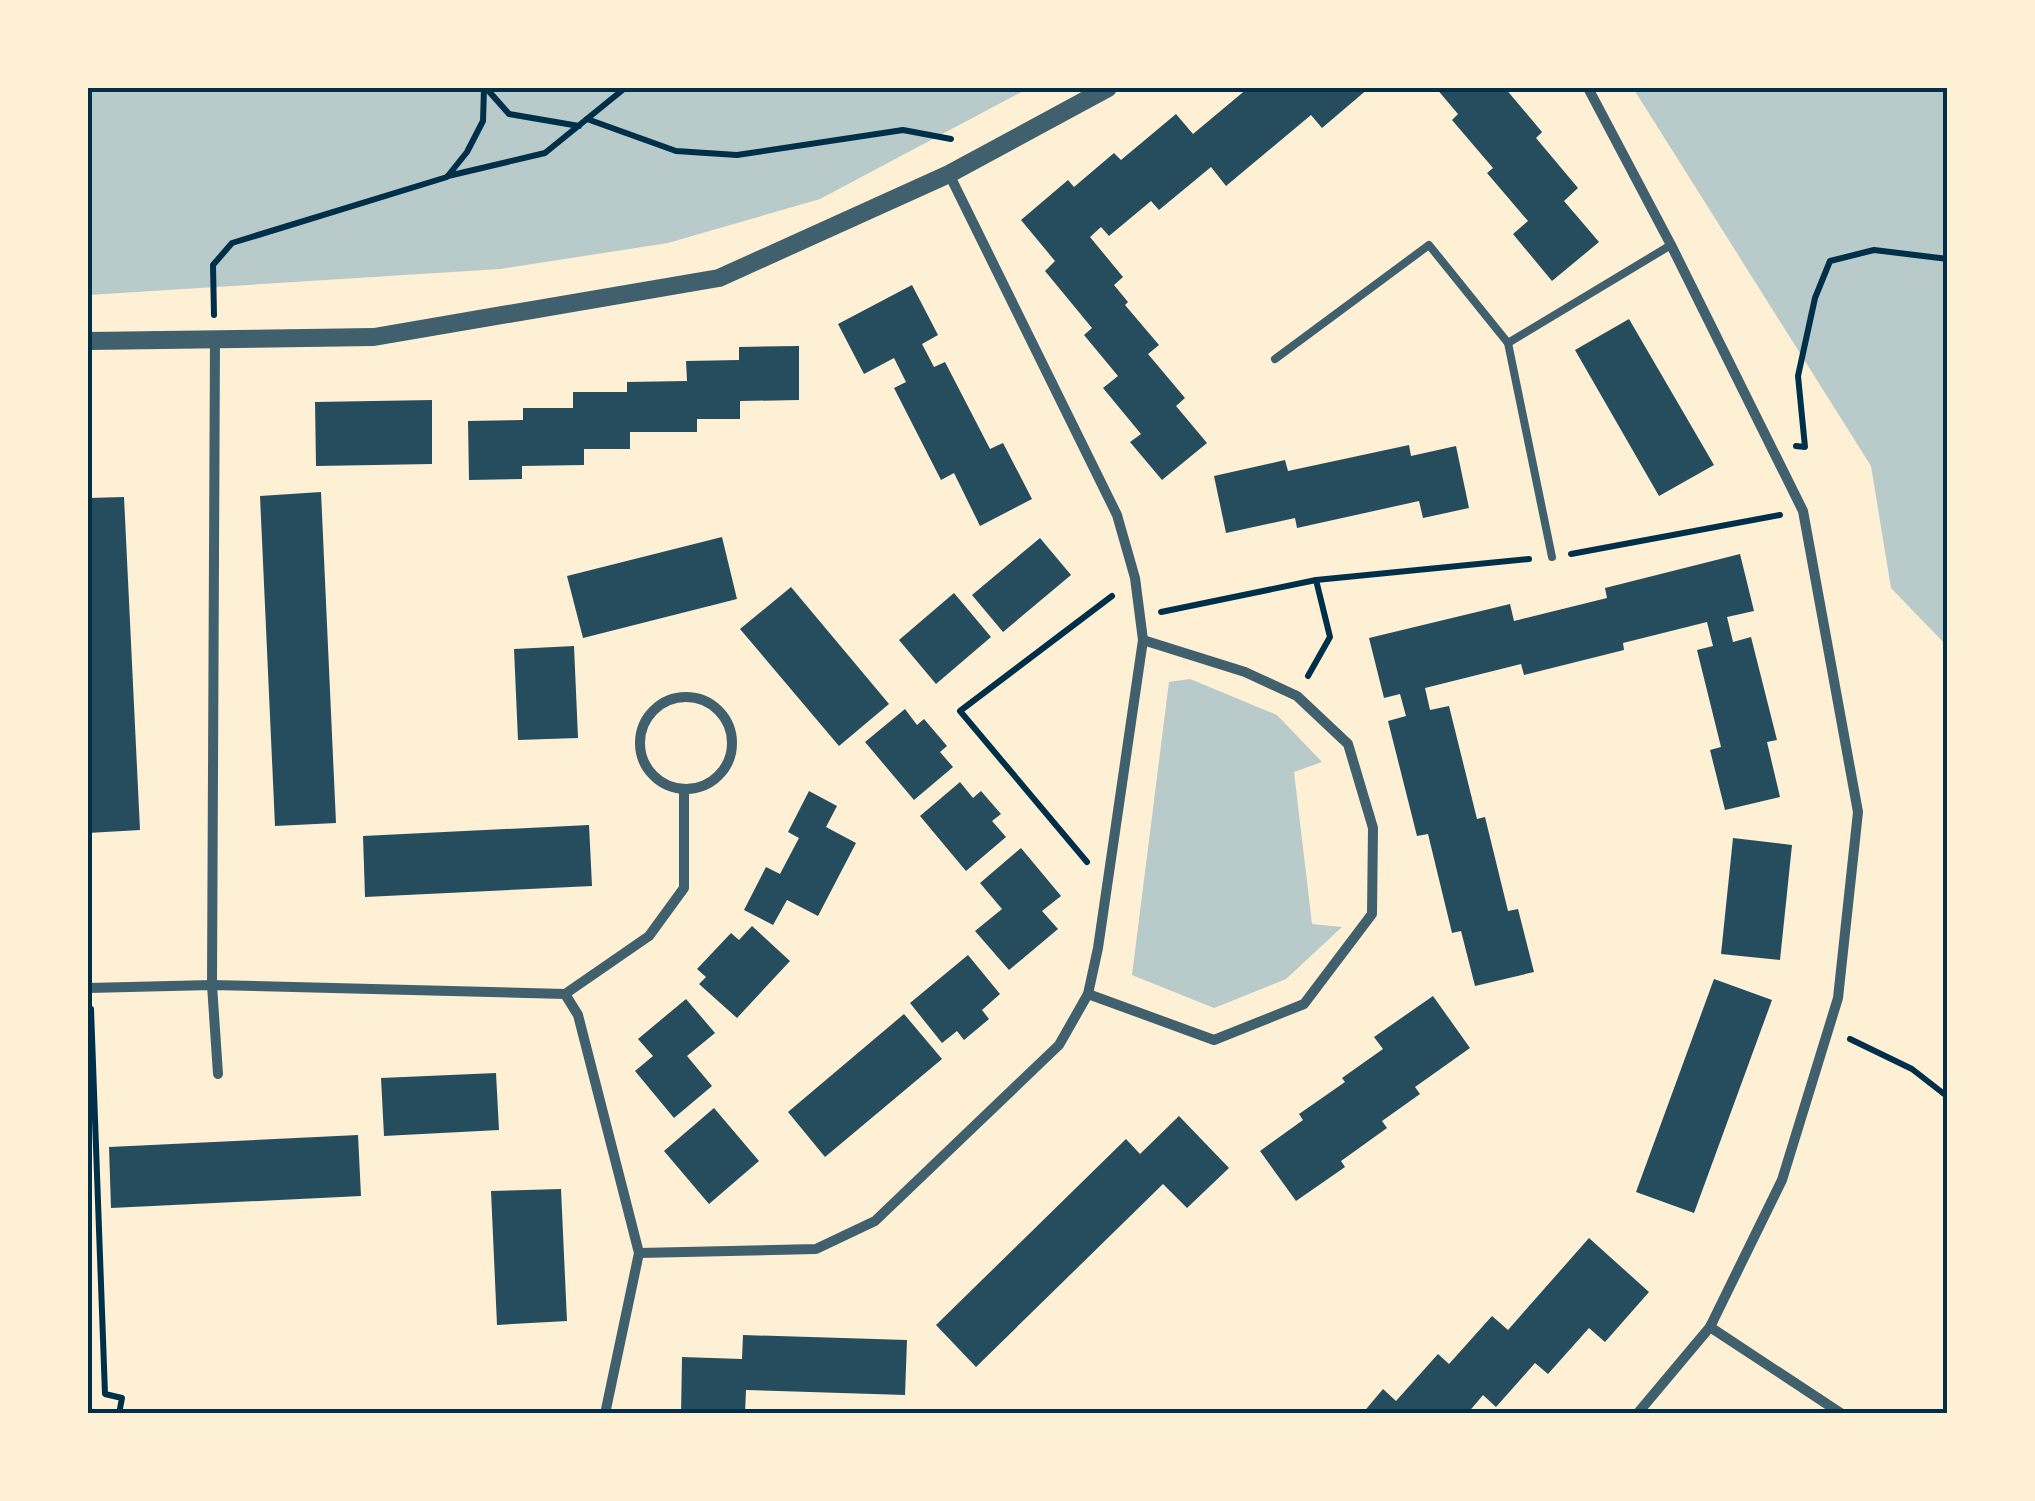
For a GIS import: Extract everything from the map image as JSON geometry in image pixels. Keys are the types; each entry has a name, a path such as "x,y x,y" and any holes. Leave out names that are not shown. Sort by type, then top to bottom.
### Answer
{"street":[{"path":"88,341 374,337 719,278 949,174 1108,88"},
{"path":"1588,88 1804,511 1858,812 1838,998 1782,1180 1710,1327 1637,1414"},
{"path":"638,1252 816,1249 875,1221 1059,1045 1088,994 1143,640 1135,578 1117,516 949,174"},
{"path":"214,338 212,985 218,1074"},
{"path":"1088,994 1214,1040 1304,1004 1372,914 1373,828 1348,744 1297,696 1245,672 1143,640"},
{"path":"688,697 704,700 718,709 732,737 726,768 700,788 684,790 670,787 647,769 640,741 650,714 661,704 688,697"},
{"path":"89,988 212,985 565,994 649,936 684,888 684,790"},
{"path":"565,994 578,1015 638,1252 604,1414"},
{"path":"1710,1327 1842,1414"}],"lane":[{"path":"1274,359 1429,245 1508,344 1552,557"},
{"path":"1508,344 1671,245"}],"path":[{"path":"485,88 509,114 578,126"},
{"path":"447,177 483,120 485,88"},
{"path":"214,338 213,265 232,243 447,177 545,153 625,88"},
{"path":"586,119 676,151 738,155 903,130 996,148"},
{"path":"1770,442 1805,447 1798,376 1815,298 1830,261 1874,250 1948,259"},
{"path":"1140,616 1316,580 1552,557 1804,511"},
{"path":"1107,886 960,711 1135,578"},
{"path":"1297,696 1330,638 1316,580"},
{"path":"89,988 105,1394 122,1398 119,1414"},
{"path":"1828,1029 1912,1069 1948,1097"}],"shaded area":[{"path":"88,88 1029,88 820,199 668,243 500,269 88,295"},
{"path":"1633,88 1947,88 1947,646 1891,588 1871,466"},
{"path":"1190,679 1277,715 1322,762 1294,772 1312,924 1342,927 1286,979 1214,1008 1132,975 1169,682"}],"building":[{"path":"1248,88 1369,88 1322,128 1311,115 1226,186 1211,167 1159,210 1151,201 1109,236 1101,227 1090,237 1123,277 1114,285 1128,302 1125,305 1159,345 1148,354 1185,398 1176,406 1207,443 1162,480 1130,442 1141,434 1103,388 1118,376 1084,335 1092,328 1045,271 1055,261 1021,220 1068,180 1074,187 1114,153 1121,160 1176,114 1193,134"},
{"path":"1436,88 1505,88 1542,132 1536,138 1578,188 1564,201 1599,242 1552,281 1513,234 1528,221 1487,173 1493,168 1452,120 1458,114"},
{"path":"912,285 938,335 922,344 934,367 945,362 990,449 1003,443 1032,499 980,526 954,473 941,480 894,388 906,382 894,358 864,374 838,324"},
{"path":"1629,319 1714,465 1659,496 1575,350"},
{"path":"799,346 799,400 740,401 740,419 697,419 697,432 630,432 630,449 584,449 584,465 522,466 522,479 469,480 468,421 523,420 523,408 573,408 573,392 627,392 627,382 687,381 686,361 739,360 739,347"},
{"path":"432,400 432,464 316,466 315,402"},
{"path":"1409,445 1411,456 1456,446 1469,508 1423,518 1419,501 1297,528 1295,518 1226,533 1214,476 1285,460 1288,471"},
{"path":"321,492 336,823 275,826 260,496"},
{"path":"124,497 140,830 88,833 88,498"},
{"path":"722,537 737,599 583,638 567,576"},
{"path":"1040,538 1071,575 1003,632 972,595"},
{"path":"1740,554 1754,611 1727,617 1733,642 1751,637 1777,740 1767,742 1780,797 1725,810 1710,750 1721,747 1697,650 1713,646 1707,622 1623,643 1624,650 1524,675 1521,664 1425,688 1430,710 1449,706 1477,819 1485,817 1508,911 1518,909 1534,972 1475,986 1461,931 1452,933 1428,834 1417,836 1388,721 1406,716 1400,694 1384,698 1369,638 1510,604 1514,621 1607,598 1605,588"},
{"path":"791,587 889,704 839,746 740,629"},
{"path":"954,593 991,637 936,684 899,640"},
{"path":"574,646 578,738 518,740 514,649"},
{"path":"905,709 917,725 924,719 947,746 940,752 953,767 914,800 865,742"},
{"path":"960,782 973,798 981,791 1001,814 992,821 1006,837 966,871 920,816"},
{"path":"809,791 837,806 826,827 856,843 818,916 787,900 773,925 744,910 766,867 780,874 799,838 788,832"},
{"path":"589,825 592,886 365,897 363,836"},
{"path":"1733,838 1792,845 1780,960 1721,954"},
{"path":"1021,848 1061,896 1042,911 1058,929 1009,970 975,931 1002,909 980,883"},
{"path":"752,926 790,961 737,1018 699,984 706,977 697,969 731,933 739,940"},
{"path":"968,955 1000,994 982,1010 989,1019 964,1040 957,1031 942,1043 910,1003"},
{"path":"1714,979 1772,1000 1694,1213 1636,1192"},
{"path":"1433,996 1470,1048 1415,1087 1420,1094 1382,1121 1387,1128 1341,1161 1345,1167 1296,1201 1260,1151 1303,1120 1299,1114 1345,1082 1342,1078 1383,1049 1374,1037"},
{"path":"686,999 715,1033 687,1056 712,1086 674,1118 635,1071 653,1056 638,1039"},
{"path":"904,1014 942,1059 825,1157 788,1112"},
{"path":"496,1073 499,1130 384,1136 381,1078"},
{"path":"714,1108 759,1161 709,1204 664,1151"},
{"path":"1179,1116 1229,1168 1187,1208 1163,1184 976,1367 936,1325 1126,1139 1140,1154"},
{"path":"358,1135 361,1196 111,1208 109,1147"},
{"path":"561,1189 567,1321 497,1325 491,1191"},
{"path":"1589,1238 1649,1292 1605,1342 1589,1328 1548,1374 1535,1363 1496,1407 1483,1395 1467,1414 1362,1414 1383,1389 1396,1401 1438,1354 1449,1364 1492,1316 1508,1330"},
{"path":"743,1335 907,1340 905,1395 746,1390 745,1414 681,1414 682,1357 742,1359"}]}
